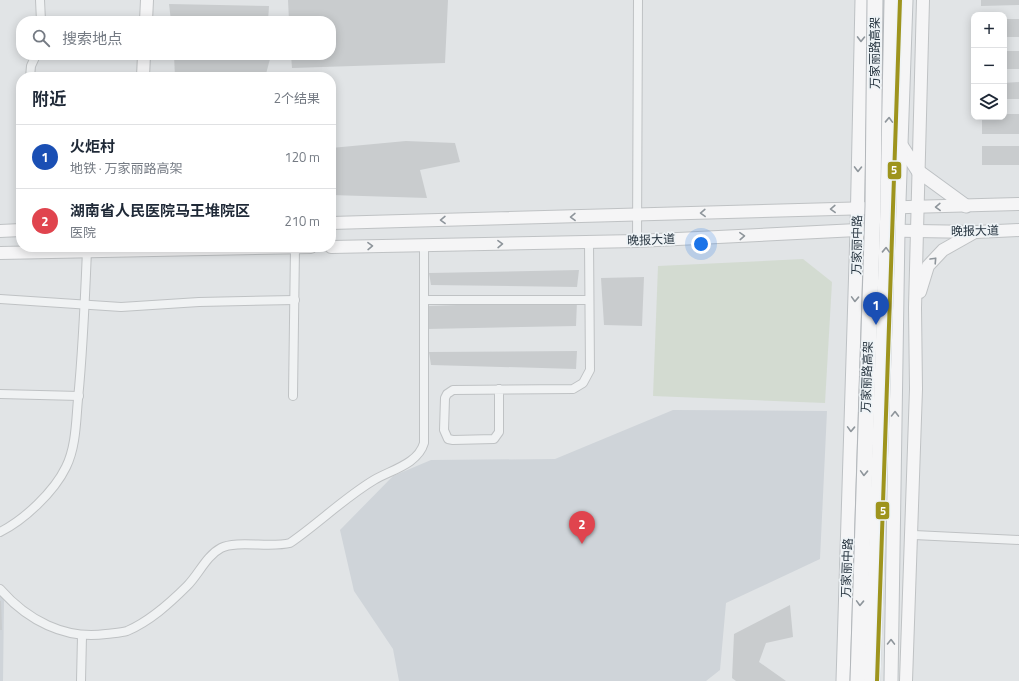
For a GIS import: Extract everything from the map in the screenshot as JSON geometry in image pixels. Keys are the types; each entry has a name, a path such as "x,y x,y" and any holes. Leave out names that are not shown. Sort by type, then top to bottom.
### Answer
{"highway":[{"name":"万家丽路高架","path":"858,681 873,206 875,0"},
{"name":"万家丽路高架","path":"872,681 888,207 892,0"}],"main road":[{"path":"146,16 147,0"},
{"name":"万家丽中路","path":"843,681 858,208 862,0"},
{"path":"891,681 898,230 900,208 906,0"},
{"path":"906,681 916,389 915,308 918,230 918,171 922,104 923,0"},
{"path":"143,72 144,60"},
{"path":"901,146 918,171 966,206"},
{"name":"晚报大道","path":"336,223 638,216 1019,204"},
{"path":"0,231 16,230"},
{"name":"晚报大道","path":"336,247 637,242 857,230 976,232 1019,230"},
{"path":"915,308 928,266 943,250 976,232"},
{"path":"0,253 29,252"}],"street":[{"path":"40,0 41,16"},
{"path":"637,242 638,0"},
{"path":"30,72 34,60"},
{"path":"500,389 499,432 494,438 461,440 448,439 444,430 445,398 450,391 500,389 572,389 583,383 590,370 589,242"},
{"path":"0,589 8,598 52,628 82,636 125,632 140,625 155,615 189,585 213,554 222,547 234,545 281,545 290,543 373,481 418,455 422,450 424,443 424,245"},
{"path":"0,532 12,526 47,495 66,467 75,433 85,306 87,252"},
{"path":"293,396 295,252"},
{"path":"0,299 47,301 85,306 121,307 199,302 295,300"},
{"path":"424,300 590,300"},
{"path":"0,394 78,396"},
{"path":"914,535 1019,540"},
{"path":"81,681 82,636"}],"shaded area":[{"path":"803,259 832,282 825,403 653,396 658,266"},
{"path":"673,410 827,411 820,559 726,603 720,670 706,681 399,681 393,649 354,591 340,530 393,476 431,460 555,459"},
{"path":"0,585 4,601 3,681 0,681"}],"building":[{"path":"288,0 448,0 445,63 292,68 291,60 336,60 336,16 289,16"},
{"path":"981,0 1019,0 1019,5 981,6"},
{"path":"169,4 269,6 268,16 170,16"},
{"path":"1007,19 1019,19 1019,37 1007,37"},
{"path":"1007,51 1019,51 1019,69 1007,69"},
{"path":"174,60 270,60 267,72 175,72"},
{"path":"1019,82 1019,99 1007,99 1007,83"},
{"path":"1007,114 1019,114 1019,134 982,134 982,120 1007,120"},
{"path":"406,141 455,143 460,162 420,170 427,198 336,195 336,148"},
{"path":"982,146 1019,146 1019,165 982,165"},
{"path":"579,270 577,287 431,285 429,273"},
{"path":"644,277 642,326 604,325 601,278"},
{"path":"577,301 576,326 427,329 426,306"},
{"path":"577,351 576,369 431,365 429,352"},
{"path":"1,601 2,630 0,630"},
{"path":"790,605 793,637 766,643 759,662 786,681 736,681 732,678 734,634"}],"transit line":[{"name":"5","path":"877,681 900,0"}],"place":[{"name":"火炬村","path":"876,325"},
{"name":"湖南省人民医院马王堆院区","path":"582,544"}]}
